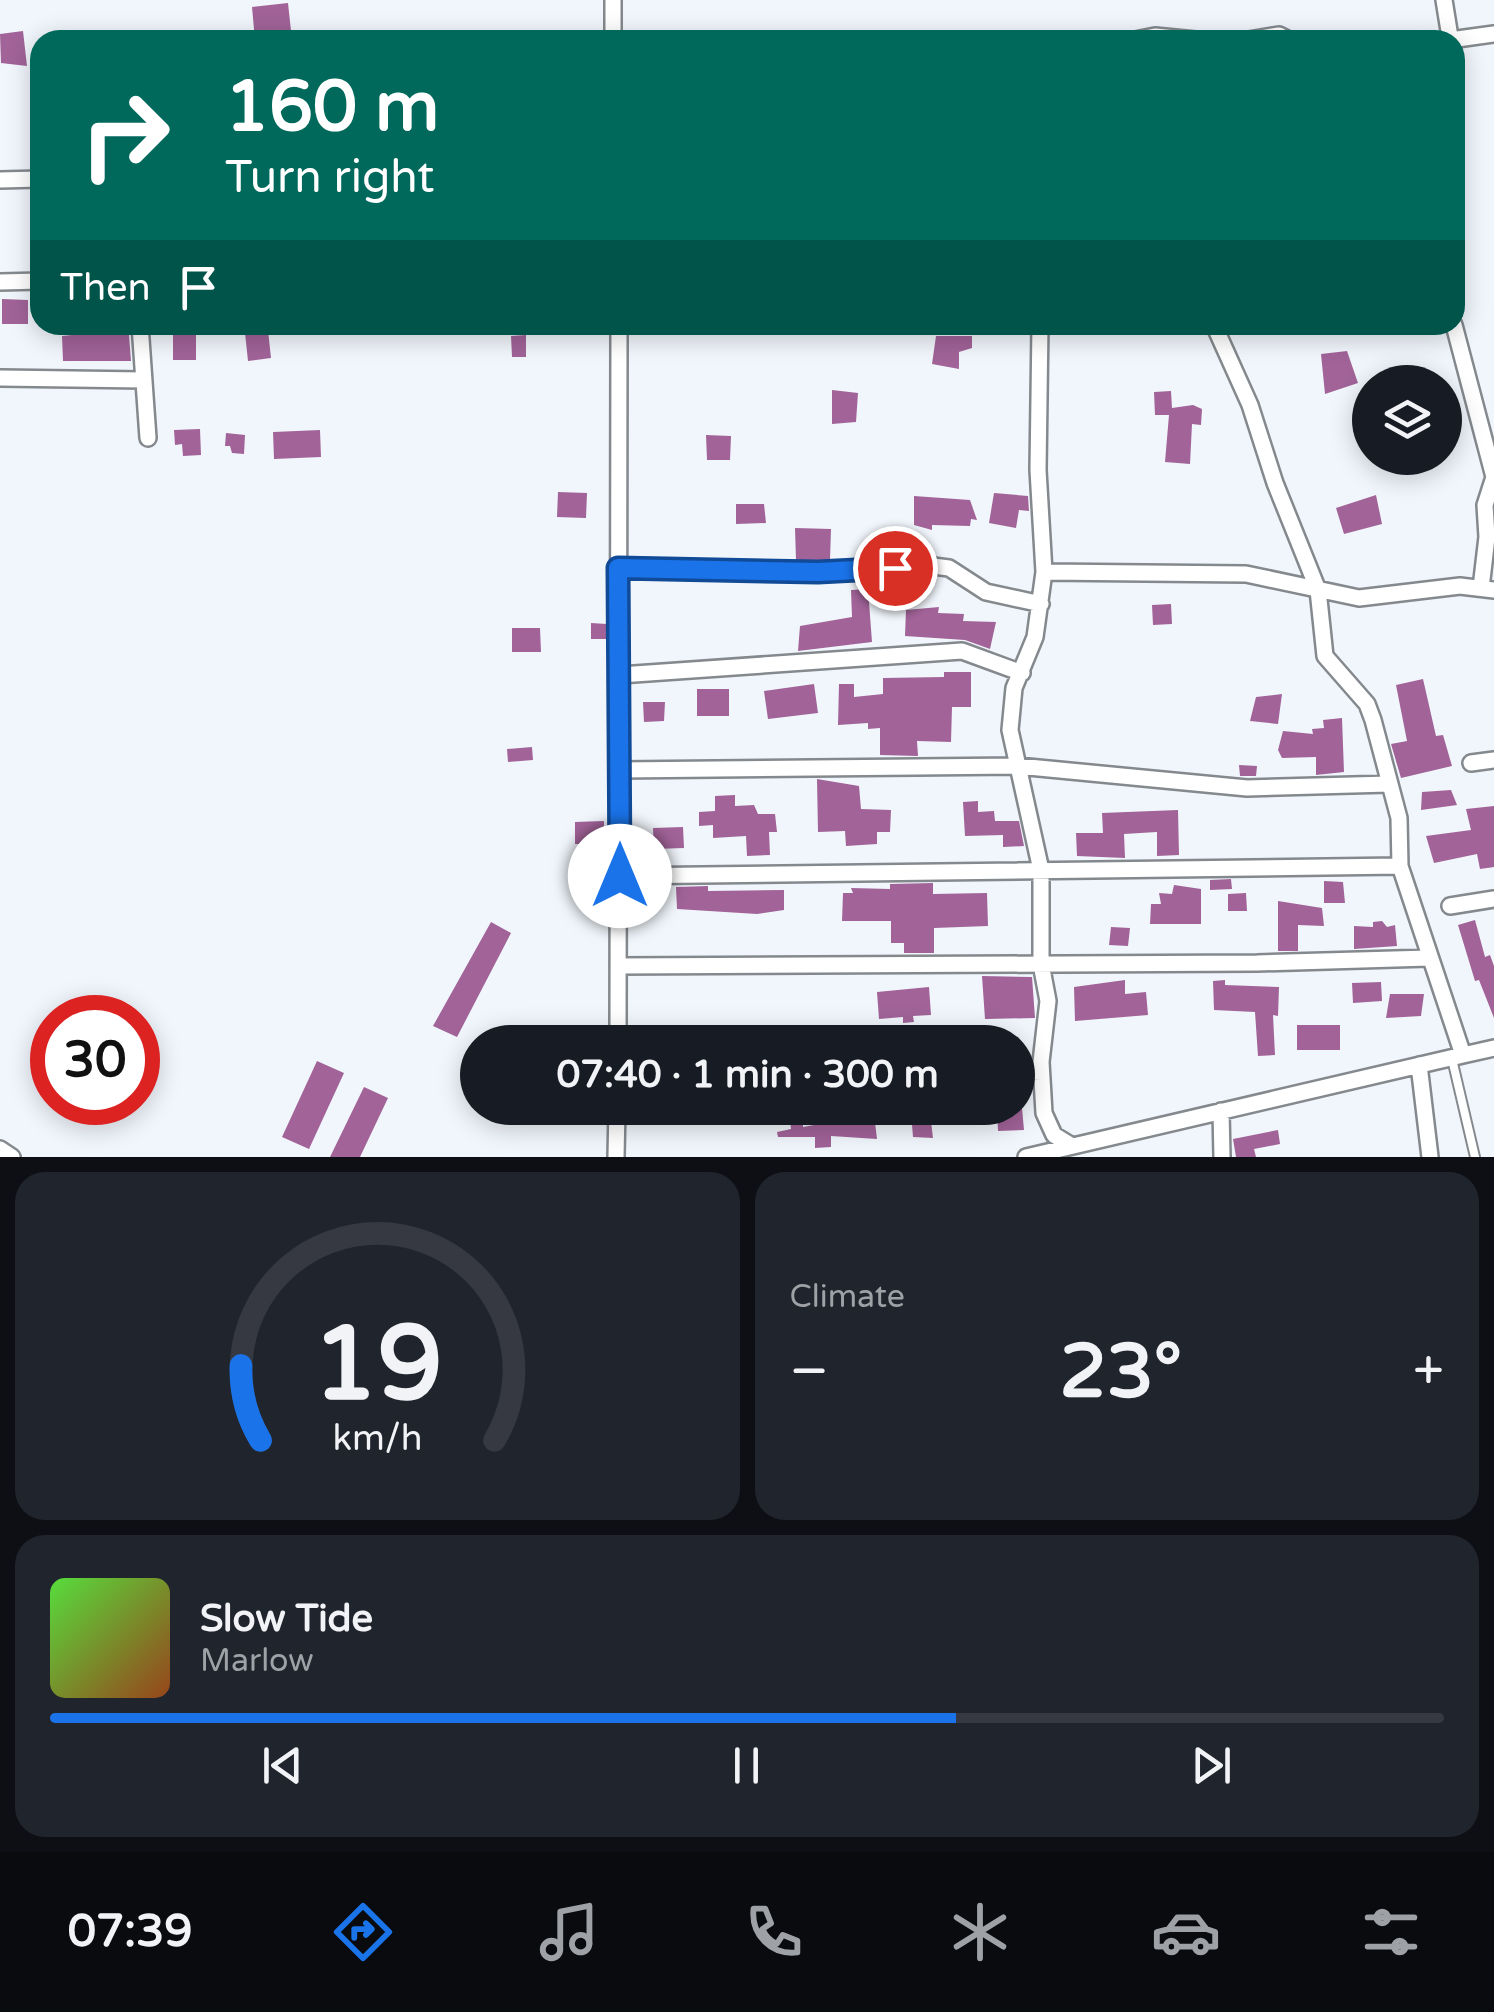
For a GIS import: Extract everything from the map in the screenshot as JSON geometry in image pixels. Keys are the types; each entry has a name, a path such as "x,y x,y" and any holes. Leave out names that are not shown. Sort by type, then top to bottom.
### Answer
{"street":[{"path":"612,30 613,0"},
{"path":"1444,0 1449,30"},
{"path":"1465,37 1494,34"},
{"path":"0,180 30,179"},
{"path":"0,282 30,281"},
{"path":"141,335 148,438"},
{"path":"618,1025 619,335"},
{"path":"1040,335 1038,470 1044,572 1041,604 1010,709 1040,870 1041,964 1048,1001 1042,1072 1047,1126 1072,1146"},
{"path":"1218,335 1250,405 1274,483 1318,590 1325,656 1367,704 1400,818 1400,866 1457,1056"},
{"path":"1044,572 1246,574 1359,598 1488,589 1484,505 1494,477 1457,335"},
{"path":"0,378 143,380"},
{"path":"618,568 818,572 933,566 949,568 986,592 1041,604"},
{"path":"620,675 962,652 1022,673"},
{"path":"1471,763 1494,760"},
{"path":"620,770 1018,766 1247,788 1389,784"},
{"path":"620,876 1400,866"},
{"path":"1450,906 1494,899"},
{"path":"618,966 1429,958"},
{"path":"1026,1157 1494,1048"},
{"path":"1419,1065 1430,1157"},
{"path":"1035,1072 1042,1072"},
{"path":"1221,1112 1222,1157"},
{"path":"616,1157 617,1125"},
{"path":"0,1150 12,1157"}],"lane":[{"path":"1457,1056 1475,1157"}],"building":[{"path":"288,3 291,30 254,30 252,7"},
{"path":"23,31 27,66 1,63 0,34"},
{"path":"2,299 28,300 28,324 2,324"},
{"path":"129,335 131,361 63,361 62,336"},
{"path":"173,335 196,335 196,360 173,360"},
{"path":"245,335 269,335 271,358 248,361"},
{"path":"526,335 526,357 512,357 511,336"},
{"path":"936,336 972,336 972,348 959,352 959,369 932,364"},
{"path":"1347,351 1352,385 1325,394 1321,354"},
{"path":"832,390 858,393 856,422 832,424"},
{"path":"1171,391 1172,408 1193,405 1202,409 1201,425 1192,424 1190,464 1165,462 1169,415 1155,415 1154,392"},
{"path":"200,429 201,455 183,456 182,444 175,445 174,430"},
{"path":"320,430 321,457 274,459 273,432"},
{"path":"226,433 245,435 244,454 232,453 230,446 225,446"},
{"path":"706,435 731,436 730,460 707,460"},
{"path":"558,492 587,493 586,518 557,517"},
{"path":"994,493 1028,496 1029,511 1019,510 1016,528 989,523"},
{"path":"1376,495 1382,524 1344,534 1336,508"},
{"path":"914,496 970,500 977,520 971,519 970,526 932,525 932,530 914,525"},
{"path":"736,504 764,504 766,523 736,524"},
{"path":"795,528 831,529 830,560 796,560"},
{"path":"868,589 872,642 798,651 800,626 852,617 851,590"},
{"path":"1171,604 1172,624 1153,625 1152,605"},
{"path":"939,607 938,613 964,614 963,621 996,622 990,649 965,640 905,636 906,610"},
{"path":"591,623 607,624 607,639 591,639"},
{"path":"512,628 540,628 541,652 512,652"},
{"path":"944,672 971,672 971,707 952,707 951,742 917,741 918,756 880,755 880,728 868,729 868,723 838,725 839,684 854,684 854,697 883,694 883,678 944,677"},
{"path":"1423,679 1436,736 1443,735 1452,766 1401,778 1391,744 1407,741 1396,685"},
{"path":"814,684 818,713 768,719 764,691"},
{"path":"697,689 729,689 729,716 697,716"},
{"path":"1282,694 1278,724 1250,721 1256,697"},
{"path":"643,702 665,702 664,721 644,722"},
{"path":"1342,718 1344,772 1316,775 1316,757 1282,758 1278,750 1283,731 1313,734 1312,729 1324,728 1323,720"},
{"path":"532,747 533,760 508,762 507,749"},
{"path":"1239,765 1257,766 1256,776 1240,776"},
{"path":"817,779 859,786 861,809 891,810 890,832 877,832 877,844 846,846 845,831 818,832"},
{"path":"1451,790 1457,805 1421,810 1422,792"},
{"path":"735,795 735,806 754,805 758,814 775,814 777,832 769,832 770,855 747,856 746,836 713,838 713,825 699,826 699,812 715,811 715,796"},
{"path":"978,801 978,812 994,811 995,821 1019,821 1024,846 1003,847 1003,835 965,836 963,802"},
{"path":"1494,806 1494,867 1480,869 1477,854 1434,863 1426,836 1471,830 1466,809"},
{"path":"1178,810 1179,855 1157,856 1157,832 1124,834 1125,858 1077,856 1076,833 1103,833 1102,813"},
{"path":"604,821 604,844 575,844 575,822"},
{"path":"683,827 684,848 654,849 653,828"},
{"path":"1231,879 1232,889 1210,890 1210,880"},
{"path":"1324,881 1343,882 1345,903 1324,903"},
{"path":"933,883 933,894 987,893 988,926 934,928 934,953 904,953 904,943 891,943 891,921 842,921 843,893 853,893 851,888 890,889 890,884"},
{"path":"1174,885 1201,889 1201,924 1150,924 1151,904 1161,904 1159,893 1172,894"},
{"path":"708,886 708,891 784,890 784,910 757,914 677,909 676,887"},
{"path":"1246,893 1247,911 1228,911 1228,894"},
{"path":"1278,901 1322,908 1324,926 1298,925 1298,951 1278,951"},
{"path":"1475,920 1485,957 1490,955 1494,966 1494,1018 1479,980 1475,981 1458,925"},
{"path":"1382,921 1387,927 1395,925 1397,946 1354,949 1354,926 1373,927 1373,922"},
{"path":"491,922 511,933 457,1037 433,1026"},
{"path":"1111,927 1130,928 1128,946 1109,945"},
{"path":"982,976 1032,977 1035,1018 985,1019"},
{"path":"1125,980 1125,994 1146,992 1148,1015 1075,1021 1074,987"},
{"path":"1225,980 1225,985 1279,987 1278,1016 1273,1015 1275,1055 1258,1056 1255,1012 1214,1010 1213,981"},
{"path":"1381,982 1382,1001 1353,1003 1352,983"},
{"path":"929,987 931,1015 913,1016 914,1022 903,1023 903,1017 879,1019 877,992"},
{"path":"1390,994 1424,994 1421,1016 1386,1018"},
{"path":"1297,1025 1340,1025 1340,1050 1297,1050"},
{"path":"317,1061 344,1073 309,1149 282,1137"},
{"path":"364,1087 388,1098 360,1157 330,1157"},
{"path":"791,1125 875,1125 877,1139 831,1136 831,1147 815,1148 815,1137 778,1137 777,1132 791,1129"},
{"path":"912,1125 931,1125 933,1138 913,1137"},
{"path":"998,1125 1024,1125 1024,1130 998,1131"},
{"path":"1278,1130 1280,1144 1254,1149 1256,1157 1236,1157 1233,1139"}],"route":[{"path":"620,876 618,568 818,572 895,568"}]}
